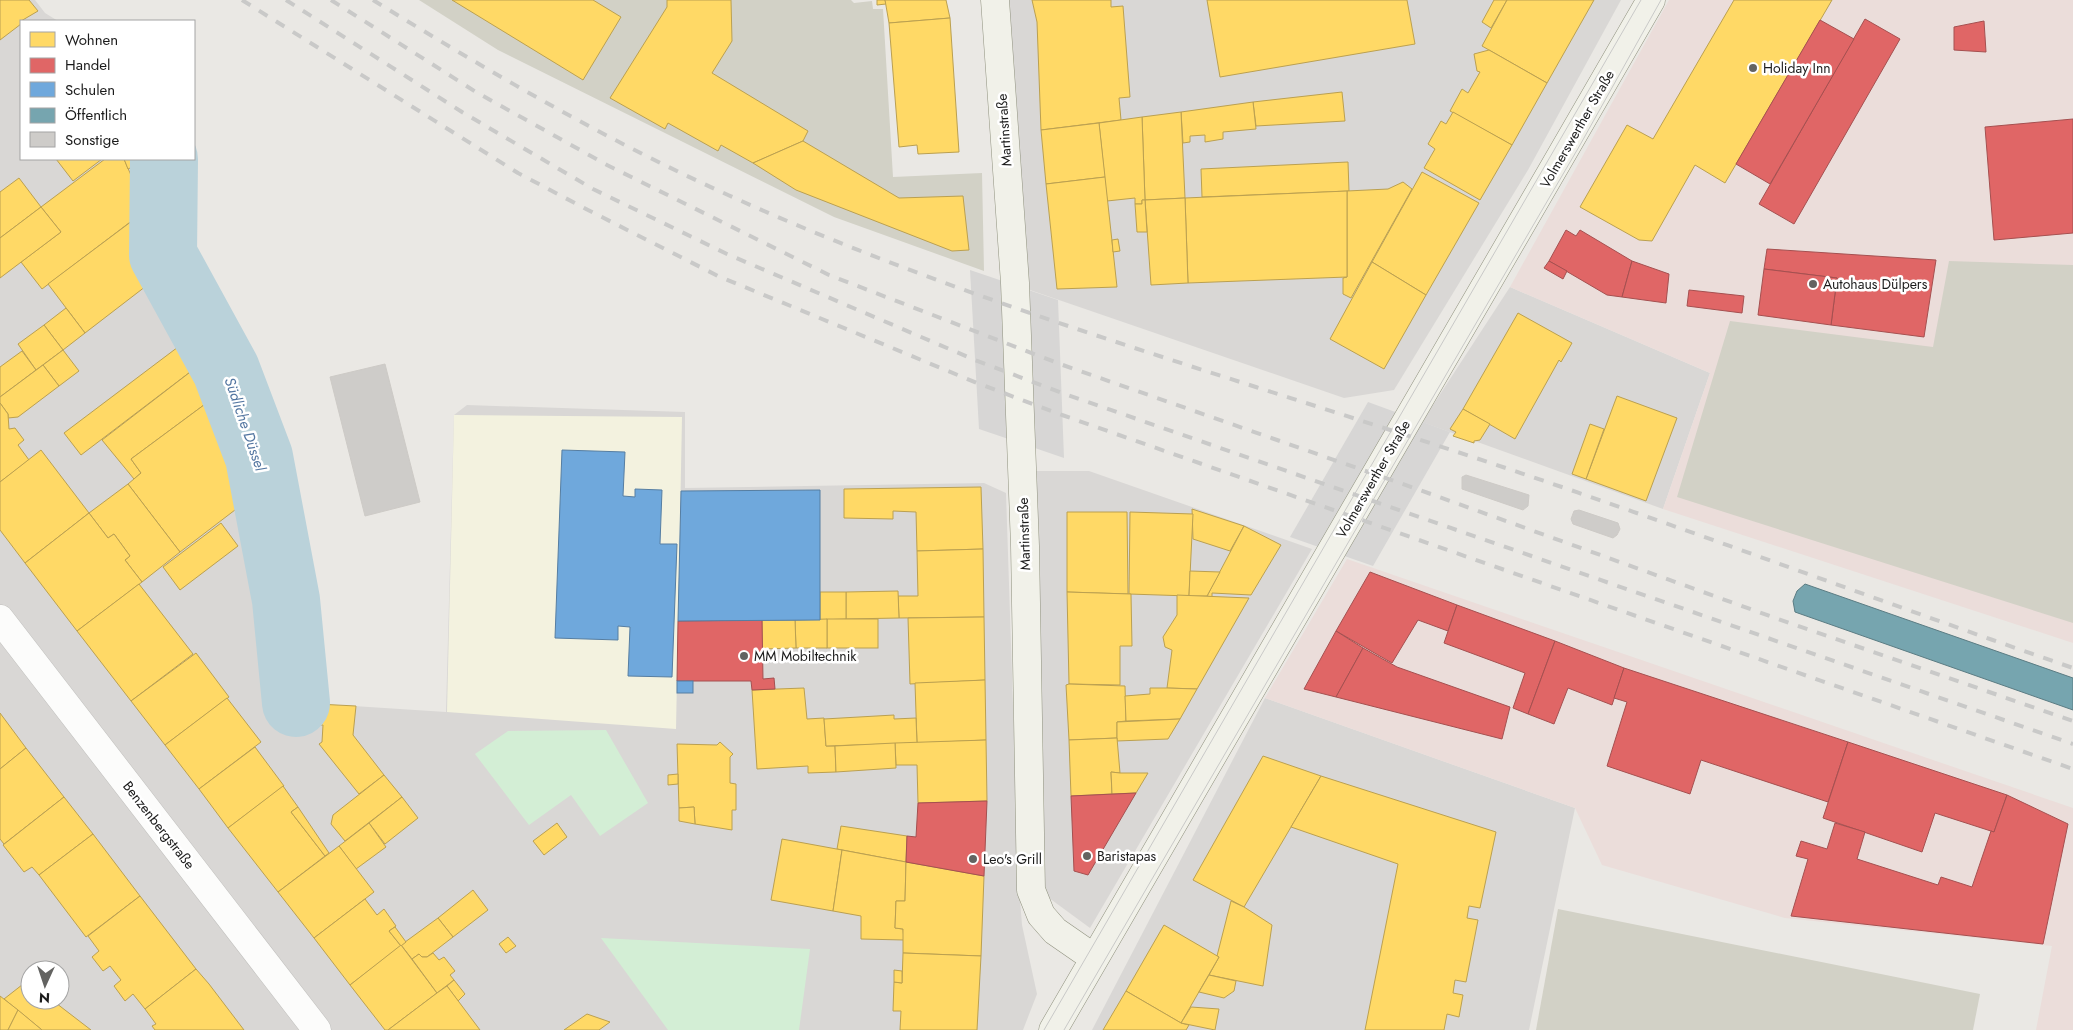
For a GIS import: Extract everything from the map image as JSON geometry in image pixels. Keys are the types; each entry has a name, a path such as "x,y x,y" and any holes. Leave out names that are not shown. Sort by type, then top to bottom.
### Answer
{"street":[{"name":"Martinstraße","path":"995,0 1015,283 1025,546 1030,890 1041,915 1055,932 1094,958"},
{"name":"Volmerswerther Straße","path":"1094,958 1651,0"},
{"name":"Benzenbergstraße","path":"0,619 317,1030"},
{"path":"1053,1030 1094,958"}],"shaded area":[{"path":"0,0 35,0 45,13 56,20 20,20 20,160 159,160 159,264 221,372 256,461 282,603 292,702 446,712 454,415 467,405 685,412 685,488 984,483 1006,493 1019,887 1022,925 1037,994 1023,1030 0,1030"},
{"path":"419,0 851,0 854,3 872,1 873,9 883,9 893,177 982,173 984,271 834,217 498,50"},
{"path":"1002,0 1621,0 1528,170 1394,390 1344,398 1027,289"},
{"path":"1669,0 2073,0 2073,643 1663,509 1710,373 1510,287"},
{"path":"1949,261 2073,265 2073,623 1677,497 1730,321 1933,347"},
{"path":"1510,287 1710,373 1663,509 1422,422"},
{"path":"454,415 682,417 676,729 447,712"},
{"path":"1036,471 1089,471 1312,549 1090,928 1045,895"},
{"path":"1347,559 2073,808 2073,1030 2036,1030 2052,946 1785,918 1602,865 1575,808 1265,698"},
{"path":"1265,698 1575,808 1529,1030 1092,1030"},
{"path":"1558,909 1980,994 1973,1030 1536,1030"}],"green space":[{"path":"606,730 648,803 600,836 571,795 529,825 475,754 508,731"},
{"path":"601,938 810,949 799,1030 668,1030"}],"pier":[{"path":"970,270 1058,300 1064,458 979,429"},
{"path":"1368,402 1450,432 1373,566 1290,537"}],"building: Wohnen":[{"path":"0,0 29,0 38,11 20,20 20,25 0,40"},
{"path":"452,0 593,0 621,17 583,80"},
{"path":"667,0 731,0 732,41 712,73 808,131 803,141 753,163 721,145 718,151 668,123 665,129 610,98 667,7"},
{"path":"877,0 885,0 886,4 877,5"},
{"path":"885,0 946,0 950,18 889,23"},
{"path":"1032,0 1111,0 1111,7 1123,6 1130,97 1119,98 1121,120 1041,130 1037,22"},
{"path":"1207,0 1407,0 1415,44 1220,77"},
{"path":"1494,0 1507,0 1491,28 1482,22"},
{"path":"1507,0 1594,0 1547,83 1482,46"},
{"path":"1734,0 1832,0 1725,183 1695,165 1652,241 1639,240 1580,207 1627,125 1653,139"},
{"path":"950,18 959,152 918,154 917,145 899,147 889,23"},
{"path":"1489,50 1547,83 1512,145 1450,111 1462,89 1468,93 1480,72 1477,71 1474,54"},
{"path":"1342,92 1345,121 1256,126 1253,102"},
{"path":"1253,102 1256,129 1223,132 1223,139 1205,142 1205,135 1190,136 1190,142 1183,143 1181,112"},
{"path":"1181,112 1185,198 1145,200 1142,117"},
{"path":"1453,112 1512,145 1480,200 1424,168 1435,149 1428,144 1441,121 1446,124"},
{"path":"1142,117 1145,200 1142,200 1142,204 1135,204 1135,198 1107,201 1099,123"},
{"path":"1099,123 1105,177 1046,184 1041,130"},
{"path":"803,141 899,198 963,196 969,250 952,251 796,190 753,163"},
{"path":"57,160 101,160 73,181"},
{"path":"104,160 124,160 146,210 42,289 21,262 61,232 41,207"},
{"path":"124,160 139,160 139,164 128,169"},
{"path":"1348,162 1349,191 1202,197 1201,169"},
{"path":"1422,172 1479,203 1426,295 1372,262"},
{"path":"1105,177 1117,287 1057,289 1046,184"},
{"path":"19,178 41,207 0,238 0,192"},
{"path":"1403,182 1412,189 1351,298 1343,294 1343,278 1347,277 1347,191 1388,189"},
{"path":"1347,191 1347,277 1188,283 1185,198"},
{"path":"1185,198 1188,283 1151,285 1145,200"},
{"path":"1142,200 1145,200 1147,232 1137,232 1135,204 1142,204"},
{"path":"41,207 61,232 0,278 0,238"},
{"path":"136,218 138,268 150,283 85,333 48,284"},
{"path":"1118,239 1120,251 1113,252 1112,240"},
{"path":"1372,262 1426,295 1384,369 1330,339"},
{"path":"66,308 85,333 63,350 44,325"},
{"path":"1518,313 1572,343 1561,362 1559,360 1515,439 1463,409"},
{"path":"44,325 63,350 36,370 18,344"},
{"path":"182,344 198,366 81,455 64,433"},
{"path":"63,350 79,371 59,386 43,365"},
{"path":"22,351 36,370 0,397 0,367"},
{"path":"43,365 59,386 18,417 8,418 8,414 0,403 0,397"},
{"path":"198,366 212,399 131,459 141,473 134,479 102,440"},
{"path":"1617,396 1677,418 1646,501 1586,479"},
{"path":"212,399 248,500 180,552 128,484 141,473 131,459"},
{"path":"0,403 8,414 9,429 15,428 24,440 18,445 29,460 0,482"},
{"path":"1463,409 1490,424 1480,440 1474,441 1474,443 1453,436 1456,432 1450,429"},
{"path":"1590,424 1604,429 1586,479 1572,474"},
{"path":"41,450 89,513 25,563 0,530 0,482"},
{"path":"128,484 180,552 142,582 125,560 130,556 114,534 108,538 89,513"},
{"path":"981,487 983,549 917,551 916,512 893,511 893,519 844,518 844,489"},
{"path":"1192,509 1244,526 1230,551 1193,539"},
{"path":"1067,512 1127,512 1128,594 1067,592"},
{"path":"1130,512 1193,514 1189,596 1129,594"},
{"path":"89,513 108,538 114,534 130,556 125,560 142,582 77,631 25,563"},
{"path":"221,523 238,546 180,590 163,567"},
{"path":"1244,526 1281,545 1251,595 1212,593 1212,597 1207,596"},
{"path":"983,549 984,617 899,618 898,596 918,596 917,551"},
{"path":"1190,571 1220,572 1207,596 1189,596"},
{"path":"139,584 193,654 131,701 77,631"},
{"path":"898,591 899,618 846,619 846,592"},
{"path":"820,592 846,592 846,619 820,620"},
{"path":"1067,592 1131,594 1132,646 1120,646 1120,685 1069,684"},
{"path":"1177,595 1249,598 1197,689 1167,688 1172,650 1165,647 1163,637 1177,615"},
{"path":"984,617 985,680 910,684 908,618"},
{"path":"827,619 878,619 878,648 827,648"},
{"path":"827,619 827,648 796,648 795,620"},
{"path":"762,620 795,620 796,648 762,649"},
{"path":"196,653 229,697 165,745 131,701"},
{"path":"985,680 986,740 917,743 915,683"},
{"path":"1066,685 1125,686 1126,721 1117,722 1117,738 1069,740"},
{"path":"804,688 807,719 824,718 826,746 835,746 836,772 808,773 808,766 757,769 752,690"},
{"path":"1150,688 1197,689 1180,719 1126,721 1125,696 1150,694"},
{"path":"227,698 261,742 199,789 165,745"},
{"path":"317,704 356,706 353,735 384,775 359,794 319,744 322,742 323,725 317,725"},
{"path":"0,713 26,748 0,769"},
{"path":"894,715 894,719 916,718 917,743 826,746 824,719"},
{"path":"1180,719 1168,739 1117,741 1117,722"},
{"path":"1117,738 1120,773 1111,772 1112,794 1071,796 1069,740"},
{"path":"986,740 987,801 918,803 917,765 896,765 895,743"},
{"path":"720,742 733,754 730,757 730,783 736,784 736,810 732,810 732,830 695,824 694,807 679,808 677,744 717,745"},
{"path":"895,743 896,768 836,772 835,746"},
{"path":"255,747 284,786 228,828 199,789"},
{"path":"26,748 64,797 4,844 0,839 0,769"},
{"path":"1263,756 1321,776 1244,907 1193,880"},
{"path":"1111,772 1148,773 1136,793 1112,794"},
{"path":"678,774 678,784 668,785 668,775"},
{"path":"384,775 402,797 345,841 331,824 333,815"},
{"path":"1321,776 1496,832 1480,908 1469,906 1467,918 1478,920 1466,982 1455,980 1453,993 1463,995 1459,1017 1447,1014 1444,1030 1365,1030 1398,864 1291,827"},
{"path":"283,786 298,807 291,812 325,856 278,892 228,828"},
{"path":"64,797 93,834 39,875 32,867 24,872 3,845"},
{"path":"402,797 418,818 385,844 369,823"},
{"path":"298,807 329,853 325,856 291,812"},
{"path":"694,807 695,824 679,821 679,808"},
{"path":"369,823 386,847 356,869 339,846"},
{"path":"557,823 567,837 544,855 533,841"},
{"path":"841,826 907,836 906,862 837,849"},
{"path":"93,834 140,896 86,937 39,875"},
{"path":"782,839 842,850 833,911 771,900"},
{"path":"339,846 374,892 314,938 278,892"},
{"path":"842,850 906,862 905,901 896,901 895,928 903,929 904,940 861,939 861,916 833,911"},
{"path":"906,862 984,876 981,956 903,953 903,929 895,928 896,901 905,901"},
{"path":"473,890 488,910 453,937 438,918"},
{"path":"140,896 196,969 145,1009 133,994 125,1001 114,986 121,980 110,966 103,971 92,957 99,951 88,936"},
{"path":"365,899 377,915 384,909 396,926 389,931 401,946 350,985 314,938"},
{"path":"1231,901 1272,925 1263,986 1209,975 1219,957 1217,956"},
{"path":"438,918 453,937 427,957 422,957 419,954 412,959 401,945"},
{"path":"1164,925 1219,957 1181,1023 1126,991"},
{"path":"395,927 406,942 401,946 389,931"},
{"path":"508,937 516,946 506,953 499,944"},
{"path":"401,945 437,993 388,1030 385,1030 350,985"},
{"path":"433,953 439,960 444,957 455,971 450,975 454,980 437,993 412,959 419,954 422,957 427,957"},
{"path":"903,953 981,956 977,1030 900,1030 901,1011 893,1011 894,982 902,983"},
{"path":"196,969 244,1030 155,1030 152,1026 156,1024 145,1009"},
{"path":"894,970 902,971 902,983 894,982"},
{"path":"1209,975 1236,981 1234,991 1224,998 1199,992"},
{"path":"454,980 465,994 458,1001 447,986"},
{"path":"20,986 20,1010 65,1010 91,1030 42,1030 4,999"},
{"path":"447,986 480,1030 388,1030 437,993"},
{"path":"1126,991 1181,1023 1189,1025 1186,1030 1103,1030"},
{"path":"0,996 18,1010 8,1030 0,1030"},
{"path":"1191,1007 1219,1009 1215,1030 1181,1023"},
{"path":"18,1010 42,1030 8,1030"},
{"path":"587,1014 610,1022 599,1030 564,1030"}],"building: Handel":[{"path":"1865,19 1900,39 1794,224 1759,204"},
{"path":"1820,20 1854,39 1770,184 1736,164"},
{"path":"1984,21 1986,52 1954,50 1954,27"},
{"path":"2073,119 2073,233 1994,240 1985,127"},
{"path":"1566,230 1576,236 1580,230 1632,261 1622,297 1607,295 1549,261"},
{"path":"1767,249 1936,260 1924,337 1831,325 1837,278 1764,269"},
{"path":"1549,261 1567,271 1563,279 1544,268"},
{"path":"1632,261 1669,274 1666,303 1622,297"},
{"path":"1764,269 1837,278 1831,325 1758,315"},
{"path":"1689,290 1744,296 1742,313 1687,306"},
{"path":"1370,572 1457,605 1448,631 1418,620 1392,663 1336,631"},
{"path":"1457,605 1555,641 1528,714 1513,708 1525,673 1444,643"},
{"path":"762,620 763,679 774,678 775,689 752,690 751,681 677,681 678,621"},
{"path":"1336,631 1363,648 1336,697 1304,689"},
{"path":"1555,641 1624,668 1612,705 1568,688 1554,724 1528,714"},
{"path":"1363,648 1397,667 1510,707 1502,739 1336,697"},
{"path":"1624,668 1848,742 1828,802 1701,760 1690,794 1607,766 1627,702 1614,698"},
{"path":"1848,742 2007,795 1994,832 1935,813 1922,852 1823,818"},
{"path":"1136,793 1088,875 1074,871 1071,796"},
{"path":"2007,795 2068,824 2043,944 1791,916 1808,859 1796,856 1801,841 1827,849 1835,823 1865,832 1857,859 1938,885 1941,877 1972,887 1991,831 1994,832"},
{"path":"987,801 984,876 906,862 907,836 916,837 918,803"}],"building: Schulen":[{"path":"562,450 625,452 623,496 635,497 635,489 662,490 660,544 677,544 672,677 628,676 630,627 618,626 618,640 555,638"},
{"path":"820,490 820,620 678,621 681,491"},
{"path":"677,681 693,681 693,693 677,693"}],"building: Öffentlich":[{"path":"1805,584 2073,678 2073,710 1795,612 1793,601 1797,591"}],"building: Sonstige":[{"path":"385,364 420,502 365,516 330,377"},
{"path":"1466,475 1529,495 1528,506 1523,510 1462,489 1462,477"},
{"path":"1579,510 1618,523 1620,529 1617,535 1613,538 1573,524 1571,519 1574,511"}],"waterway":[{"name":"Südliche Düssel","path":"164,160 163,255 226,370 259,457 286,600 296,703"}],"tram line":[{"path":"1044,1030 1641,0"},
{"path":"1064,1030 1580,145 1661,0"}],"railway":[{"path":"242,0 518,173 718,276 977,383 1062,415 2073,769"},
{"path":"286,0 462,112 593,189 727,254 975,360 1062,393 2073,744"},
{"path":"331,0 476,92 607,165 829,275 1060,364 1417,489 1778,619 2073,721"},
{"path":"373,0 503,78 636,151 728,195 902,267 1080,330 1519,472 2073,668"}],"place":[{"name":"Holiday Inn","path":"1753,68"},
{"name":"Autohaus Dülpers","path":"1813,284"},
{"name":"MM Mobiltechnik","path":"744,656"},
{"name":"Baristapas","path":"1087,856"},
{"name":"Leo's Grill","path":"973,859"}]}
